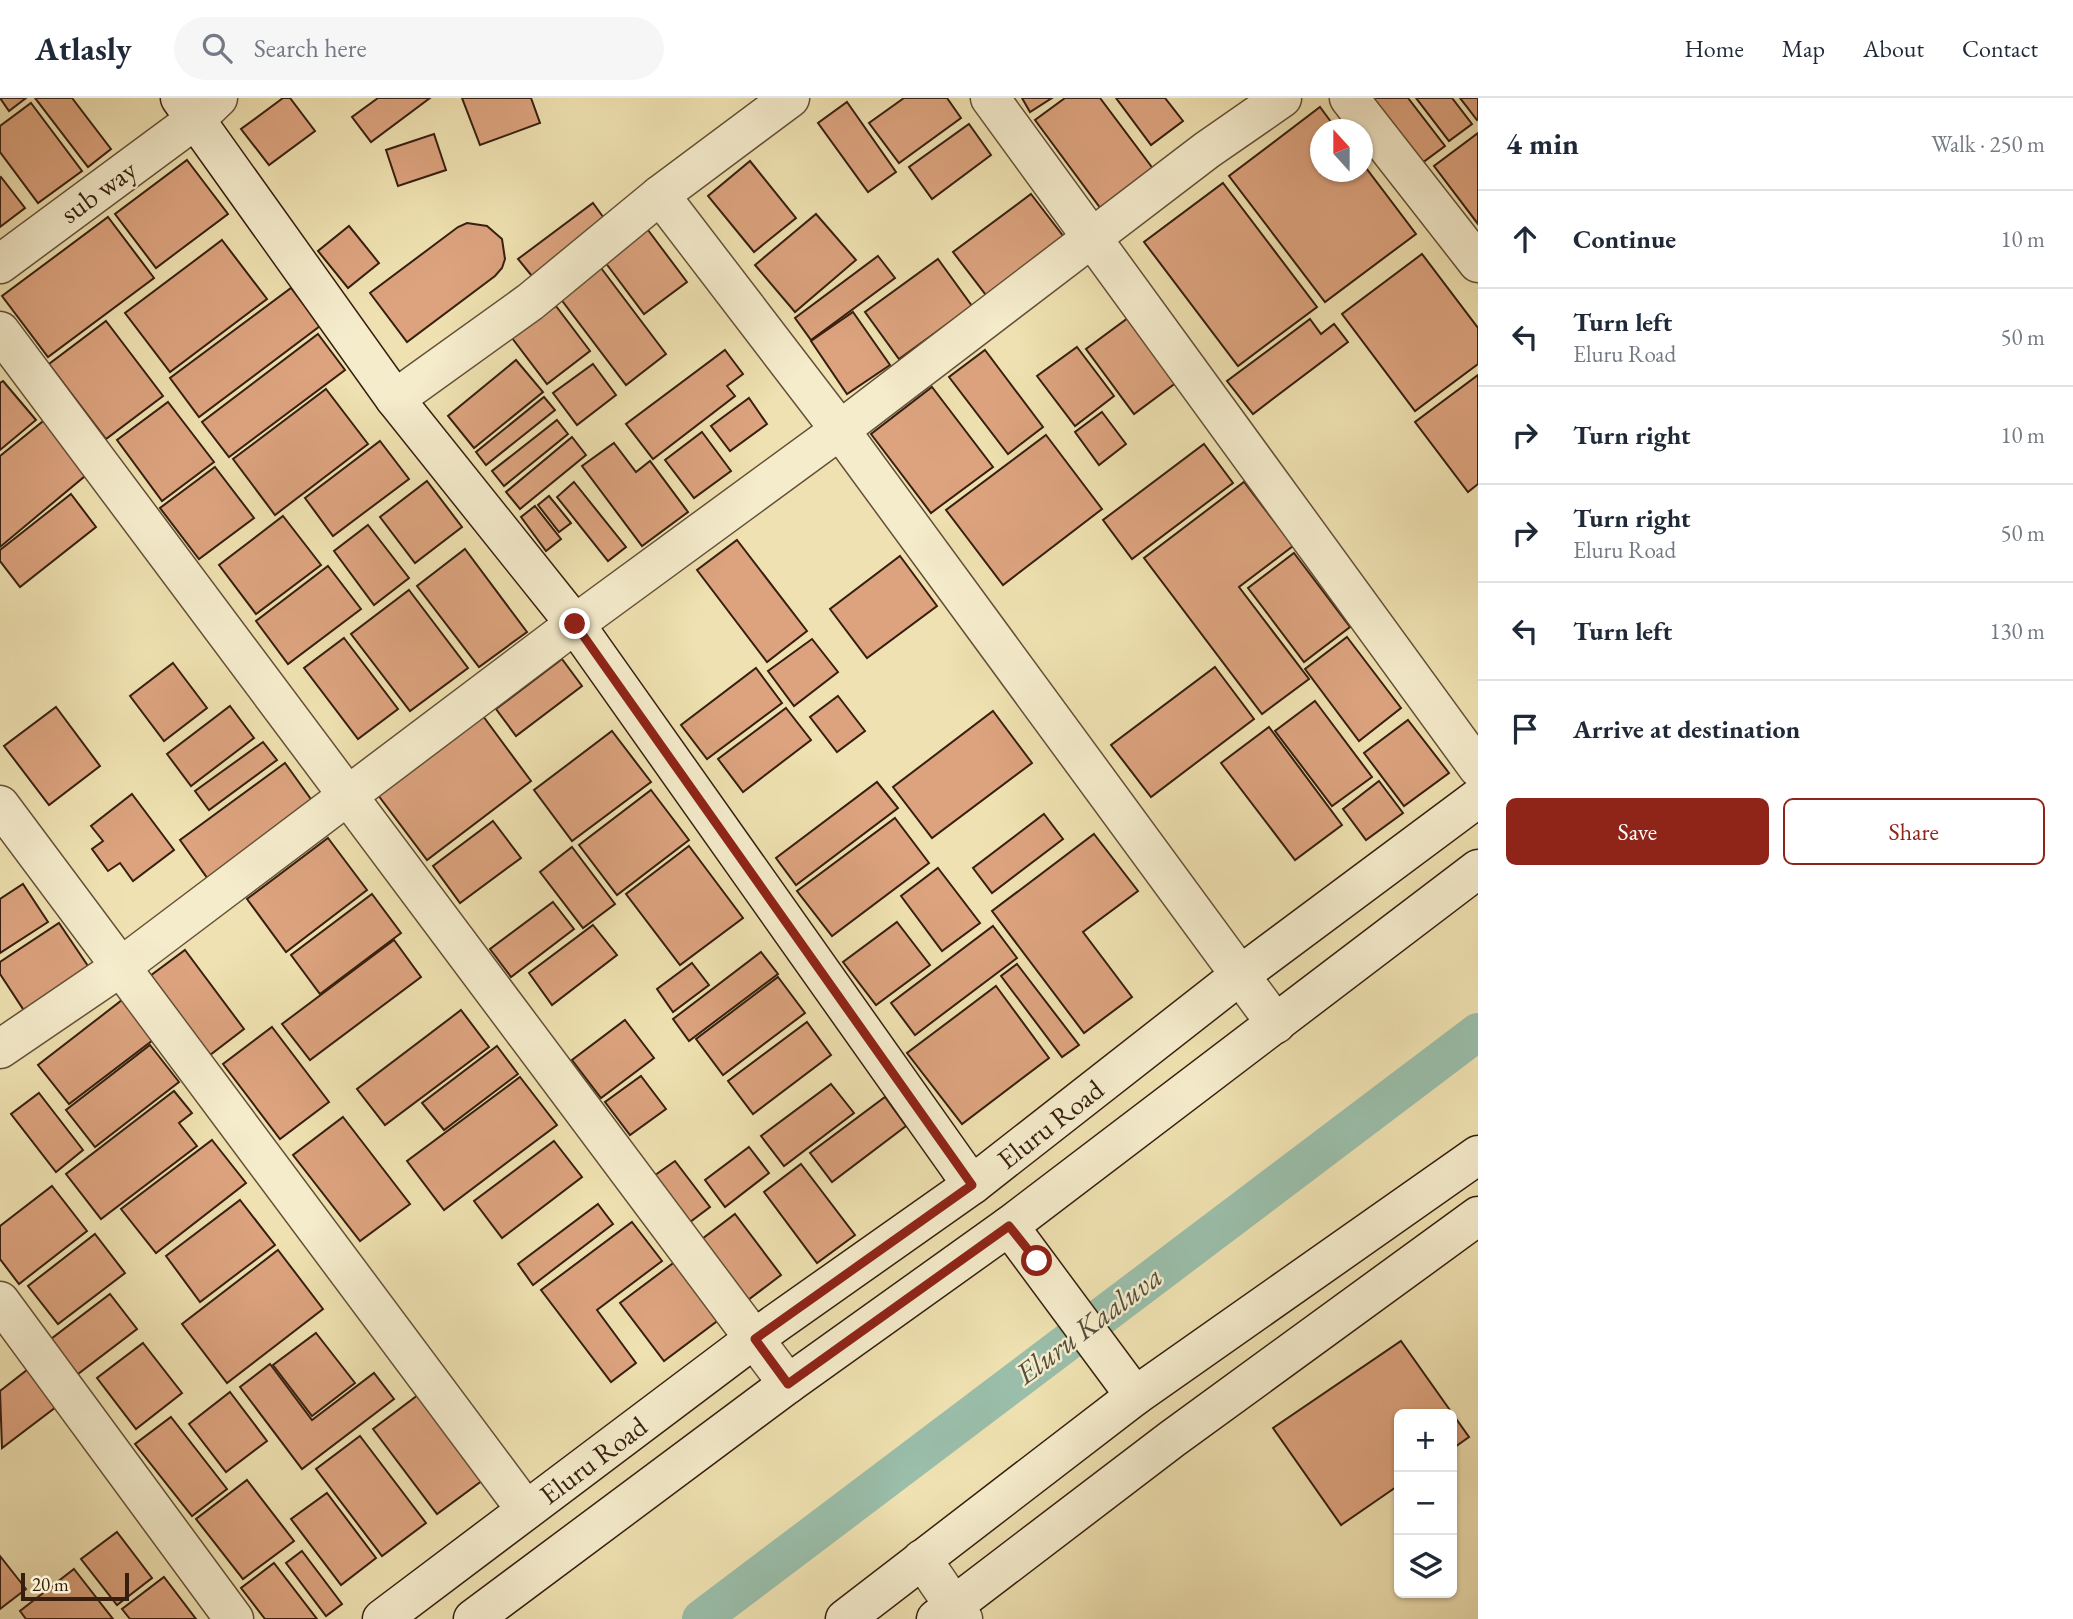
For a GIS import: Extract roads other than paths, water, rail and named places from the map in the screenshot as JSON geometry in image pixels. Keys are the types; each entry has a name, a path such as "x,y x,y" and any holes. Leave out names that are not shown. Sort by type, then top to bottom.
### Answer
{"street":[{"path":"395,399 530,302 660,195 790,98"},
{"path":"990,98 1478,768"},
{"path":"0,1049 122,967 575,624 840,430 1091,238 1282,98"},
{"path":"1349,98 1478,263"},
{"path":"198,105 395,399 575,624 972,1185"},
{"name":"sub way","path":"0,264 198,105"},
{"path":"660,195 840,430 1276,1024"},
{"path":"0,331 788,1384"},
{"name":"Eluru Road","path":"382,1619 755,1339 972,1185 1239,976 1478,798"},
{"path":"0,805 526,1510"},
{"name":"Eluru Road","path":"473,1619 788,1384 1009,1226 1478,869"},
{"path":"845,1619 1135,1396 1478,1155"},
{"path":"922,1559 951,1614 1172,1438 1478,1216"},
{"path":"1009,1226 1135,1396"},
{"path":"0,1301 234,1619"}],"waterway":[{"name":"Eluru Kaaluva","path":"701,1619 1478,1032"}]}
